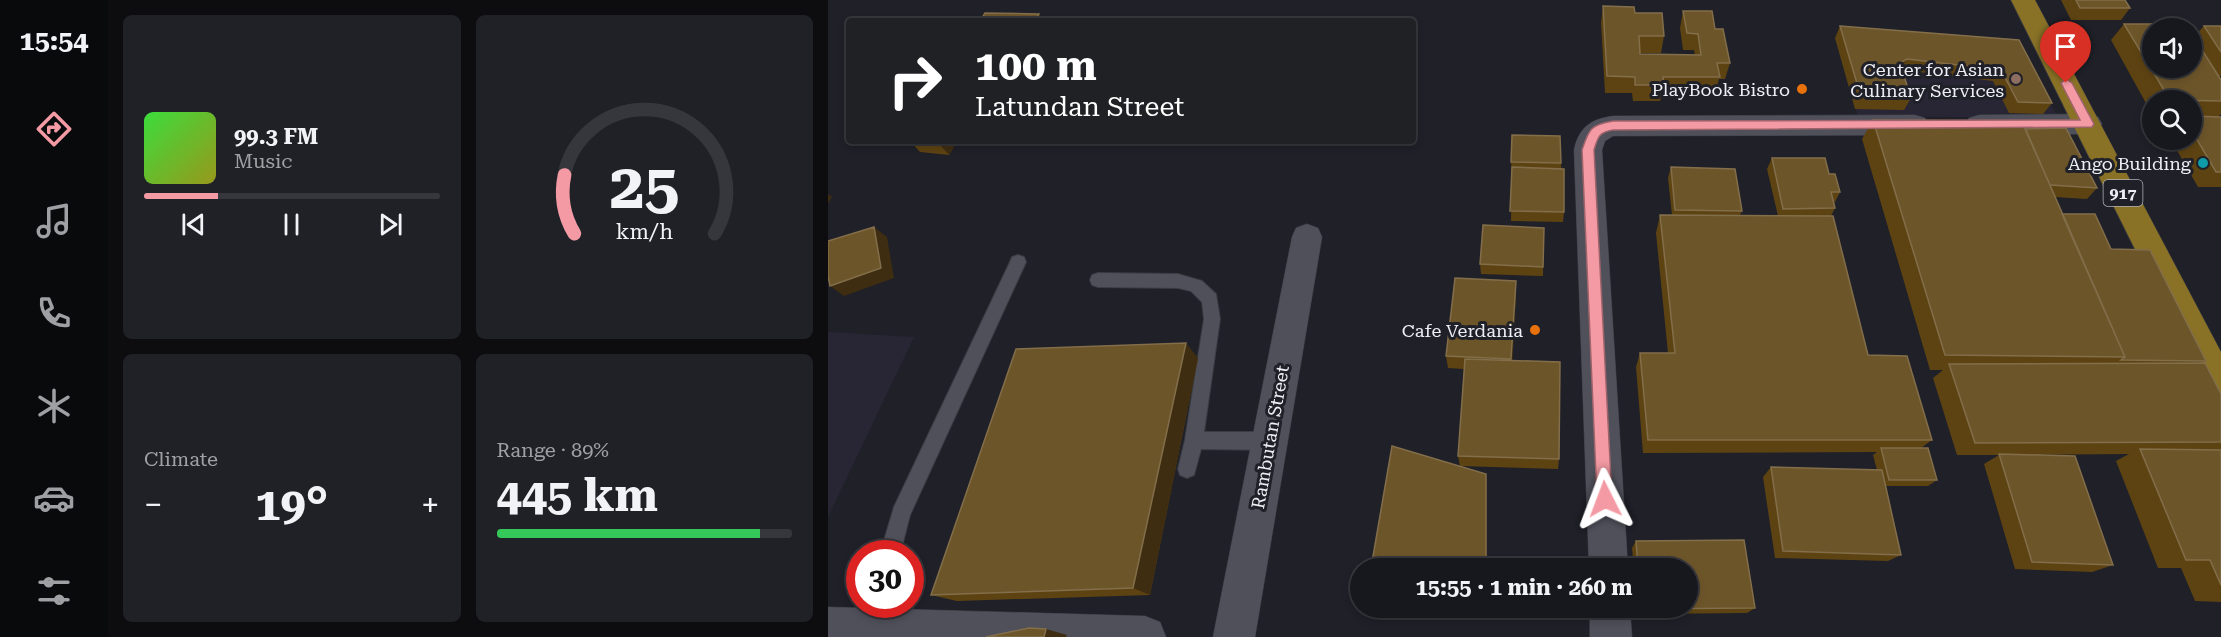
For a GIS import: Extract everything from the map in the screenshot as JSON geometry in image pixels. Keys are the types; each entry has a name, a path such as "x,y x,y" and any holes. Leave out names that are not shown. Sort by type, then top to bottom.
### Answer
{"main road":[{"name":"917","path":"2023,0 2212,350 2221,387"}],"street":[{"path":"1608,558 1588,150 1593,133 1600,128 1613,126 2088,124"},
{"name":"Rambutan Street","path":"1234,637 1307,237"},
{"path":"1610,618 1611,637"},
{"path":"828,627 870,626 1145,637"}],"lane":[{"path":"894,540 901,514 1018,262"},
{"path":"1098,280 1178,282 1196,286 1210,299 1212,319 1194,440 1187,469"},
{"path":"1194,440 1270,441"}],"shaded area":[{"path":"1835,38 2021,48 2058,118 1858,116"},
{"path":"828,332 914,337 828,517"}],"building":[{"path":"2076,0 2125,0 2130,8 2080,8"},
{"path":"1603,6 1634,7 1635,13 1662,13 1664,36 1639,36 1640,54 1701,55 1698,34 1687,33 1683,11 1712,11 1715,29 1723,29 1730,63 1717,63 1720,77 1663,77 1664,85 1635,85 1635,77 1607,76"},
{"path":"985,13 1039,14 1037,18 982,18"},
{"path":"2124,24 2142,24 2142,54"},
{"path":"1840,26 2019,40 2052,103 2018,102 2001,70 1907,59 1900,63 1911,98 1861,97"},
{"path":"2204,26 2221,26 2221,52"},
{"path":"2202,50 2221,80 2221,101 2202,101 2202,90 2164,90 2157,78 2202,78"},
{"path":"2202,116 2221,117 2221,172 2216,172 2202,148"},
{"path":"1873,120 2022,121 2125,357 1945,355"},
{"path":"2066,128 2097,188 2050,185 2025,129"},
{"path":"1512,135 1560,136 1561,163 1511,162"},
{"path":"1772,158 1825,158 1829,174 1835,174 1840,192 1831,192 1835,208 1783,209"},
{"path":"1512,167 1564,169 1564,212 1510,211"},
{"path":"1671,167 1735,169 1742,211 1675,210"},
{"path":"2062,214 2095,214 2111,249 2150,250 2206,361 2121,360 2125,357"},
{"path":"1660,215 1833,216 1868,355 1907,356 1932,440 1648,440 1640,353 1675,353"},
{"path":"1483,225 1544,228 1543,267 1480,264"},
{"path":"874,227 881,268 830,286 828,241"},
{"path":"1455,278 1516,281 1511,359 1446,356"},
{"path":"1186,343 1133,588 931,595 1016,349"},
{"path":"1465,359 1560,362 1559,459 1458,456"},
{"path":"2205,363 2221,394 2221,442 1975,443 1949,364"},
{"path":"1392,446 1486,474 1486,558 1373,558"},
{"path":"1881,448 1928,448 1937,480 1889,480"},
{"path":"2140,449 2221,450 2221,585 2210,560 2186,560"},
{"path":"1999,454 2075,456 2113,565 2032,562"},
{"path":"1771,467 1882,470 1901,555 1783,551"},
{"path":"1744,540 1755,608 1698,609 1698,558 1637,558 1636,541"},
{"path":"1029,628 1046,629 1044,637 986,637"}],"place":[{"name":"Center for Asian Culinary Services","path":"2016,79"},
{"name":"PlayBook Bistro","path":"1802,89"},
{"name":"Ango Building","path":"2203,163"},
{"name":"Cafe Verdania","path":"1535,330"}],"route":[{"path":"1605,499 1588,150 1593,133 1600,128 1613,126 2088,124 2066,83"}]}
